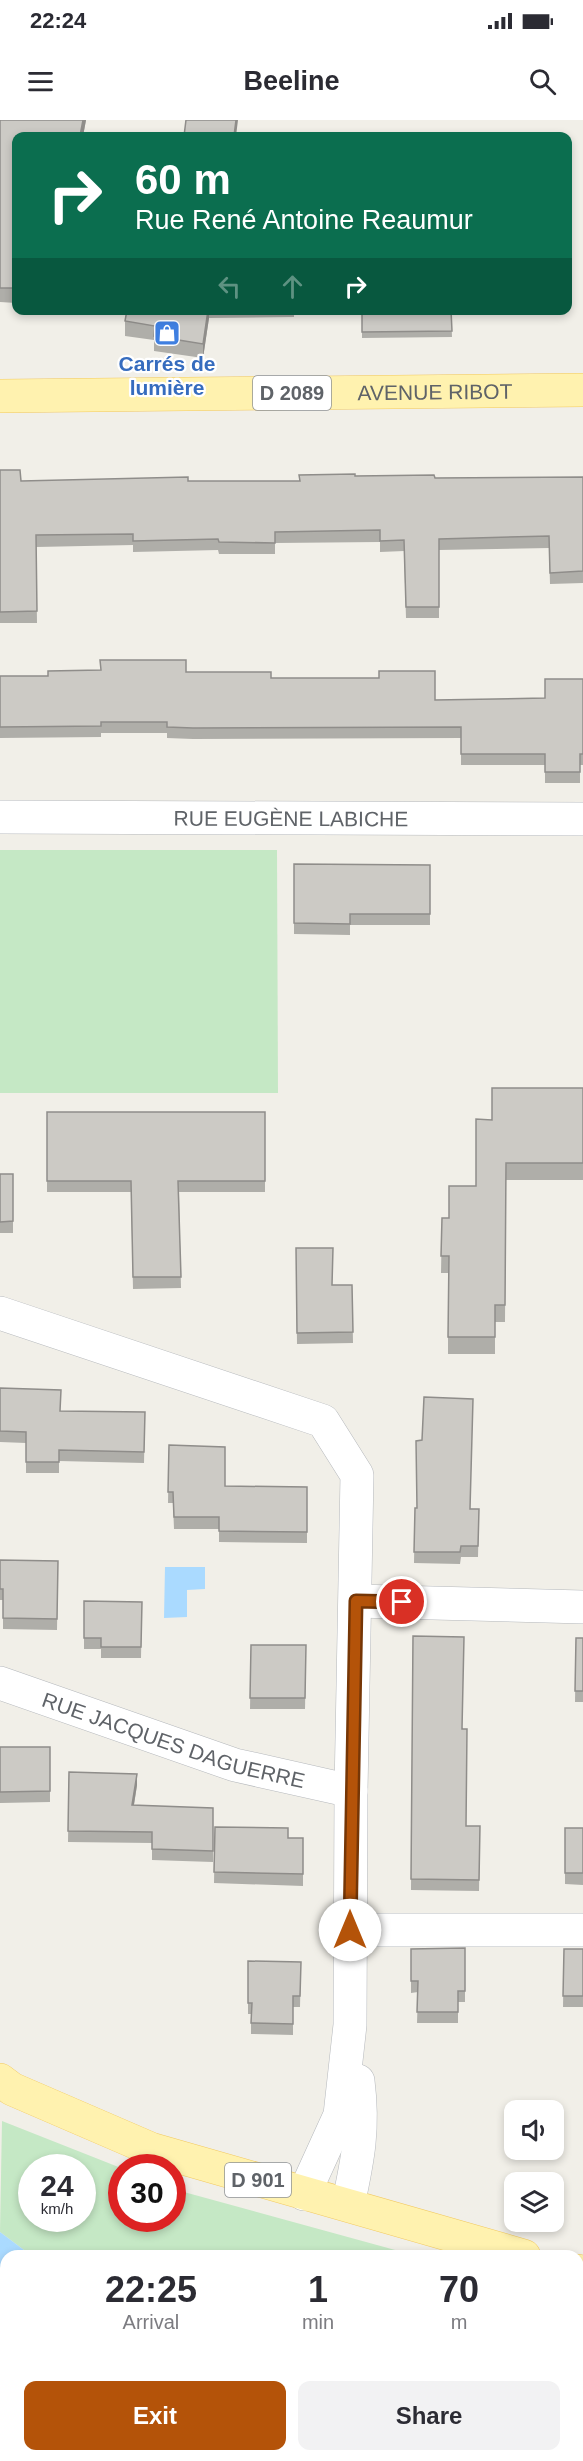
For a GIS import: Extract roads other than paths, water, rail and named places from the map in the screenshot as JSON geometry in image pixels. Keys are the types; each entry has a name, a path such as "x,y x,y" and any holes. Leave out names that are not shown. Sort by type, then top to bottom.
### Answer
{"main road":[{"name":"AVENUE RIBOT","path":"0,396 583,390"},
{"name":"D 901","path":"0,2080 12,2089 152,2149 503,2250"}],"street":[{"name":"RUE EUGÈNE LABICHE","path":"0,817 583,819"},
{"path":"0,1313 322,1421 357,1475 351,1791 350,2025 340,2115 304,2194"},
{"path":"356,1601 583,1607"},
{"name":"RUE JACQUES DAGUERRE","path":"0,1683 235,1765 351,1791"},
{"path":"350,1930 583,1930"},
{"path":"348,2205 361,2137 361,2106 350,2025"}],"water":[{"path":"165,1567 205,1567 205,1589 187,1590 187,1617 164,1618"},
{"path":"0,2232 24,2250 0,2250"}],"place":[{"name":"Carrés de lumière","path":"167,333"}]}
